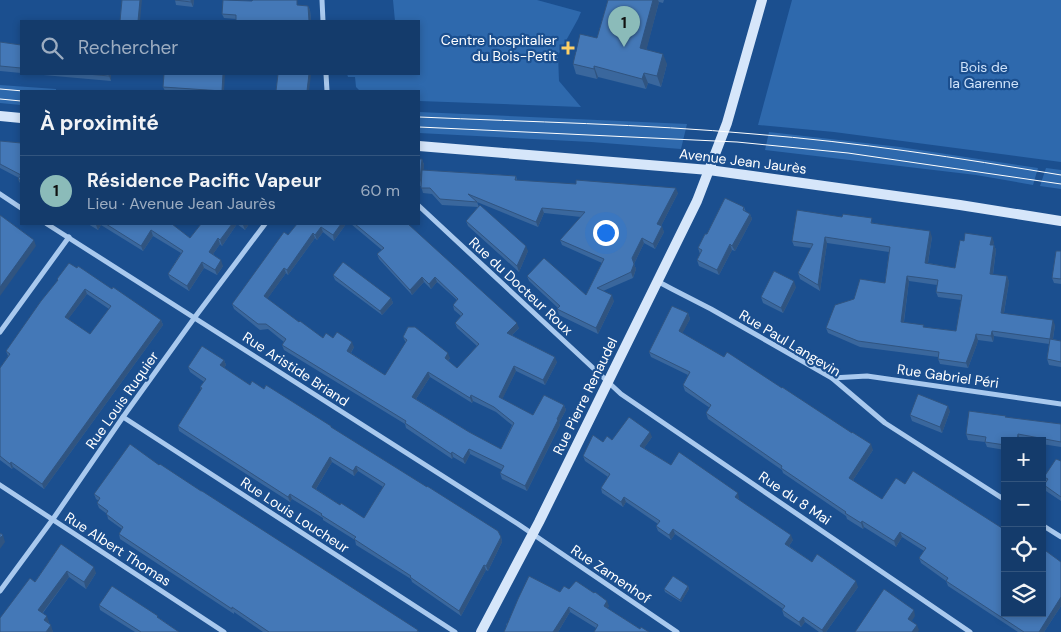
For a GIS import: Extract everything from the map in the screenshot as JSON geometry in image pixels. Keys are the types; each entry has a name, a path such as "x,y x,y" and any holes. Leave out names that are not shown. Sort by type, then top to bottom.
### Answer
{"street":[{"path":"322,0 323,20"},
{"name":"Rue Pierre Renaudel","path":"481,632 533,534 697,201 727,123 762,0"},
{"path":"326,75 326,90"},
{"path":"0,116 20,118"},
{"name":"Avenue Jean Jaurès","path":"420,146 709,170 1061,221"},
{"path":"0,194 20,207"},
{"name":"Rue du Docteur Roux","path":"420,207 607,382"},
{"name":"Rue Aristide Briand","path":"49,225 533,534"},
{"name":"Rue Louis Ruquier","path":"0,592 53,520 194,317 264,225"},
{"path":"0,332 69,237"},
{"name":"Rue Paul Langevin","path":"657,281 832,378 885,424 1001,497"},
{"name":"Rue Gabriel Péri","path":"832,378 868,376 1061,404"},
{"name":"Rue du 8 Mai","path":"607,382 621,394 970,632"},
{"name":"Rue Louis Loucheur","path":"123,418 455,632"},
{"name":"Rue Albert Thomas","path":"0,485 224,632"},
{"path":"1045,527 1061,537"},
{"name":"Rue Zamenhof","path":"533,534 677,632"}],"green space":[{"path":"393,0 537,0 581,12 558,55 559,81 581,107 420,101 420,90 359,90 356,87 355,77 348,77 347,75 420,75 420,20 395,20"},
{"name":"Bois de la Garenne","path":"792,0 1061,0 1061,162 834,132 758,125"},
{"path":"0,85 56,89 20,90 20,105 0,103"},
{"path":"420,112 687,124 681,149 420,133"},
{"path":"769,132 900,147 1038,168 1033,185 976,175 765,150"},
{"path":"1046,168 1061,170 1061,189 1040,186"}],"building":[{"path":"122,0 140,0 138,20 120,20"},
{"path":"175,0 191,0 191,2"},
{"path":"223,0 297,0 297,5 308,6 309,20 236,20 236,15 222,14"},
{"path":"608,0 653,0 640,48 663,54 657,76 644,73 642,79 594,66 594,69 573,64 580,34 597,38"},
{"path":"0,42 20,45 20,68 0,66"},
{"path":"164,75 223,75 222,90 163,87"},
{"path":"278,75 309,75 307,90 276,90"},
{"path":"0,141 20,143 20,174 0,164"},
{"path":"420,159 422,159 420,180"},
{"path":"422,170 516,176 515,180 576,184 576,180 676,188 657,224 662,226 653,244 642,238 632,258 634,264 631,272 597,288 612,295 596,328 557,309 560,306 527,276 544,258 586,295 604,259 560,240 585,212 542,208 536,222 468,194 477,202 440,199 430,188 421,188"},
{"path":"725,198 744,207 743,210 750,214 732,246 730,244 717,270 697,260 702,250 698,248"},
{"path":"480,205 526,246 517,266 466,221"},
{"path":"797,210 842,217 843,214 872,218 871,223 930,231 925,263 955,268 960,240 964,241 965,233 992,237 990,245 994,245 990,274 1007,276 1001,313 1053,320 1050,339 992,331 991,336 976,334 966,363 938,359 939,352 858,341 826,328 835,305 854,299 860,279 885,283 890,247 825,237 818,285 798,273 813,244 792,241","holes":["907,276 938,280 936,292 962,295 956,331 901,322"]},
{"path":"0,215 34,240 0,287"},
{"path":"108,225 173,225 190,238 200,225 231,225 220,240 218,238 209,252 221,260 215,270 202,262 187,286 168,274 183,251 151,230 141,246"},
{"path":"296,225 340,225 333,235 321,227 315,235 313,233 287,270 284,268 264,296 323,338 326,333 333,338 337,332 352,342 347,351 385,375 407,340 403,337 408,327 415,327 448,353 445,358 457,368 479,344 455,323 463,314 453,305 458,299 435,277 429,284 422,277 410,290 377,254 384,248 356,225 409,225 517,323 507,333 555,357 543,380 514,366 499,397 533,415 544,395 564,405 525,486 500,473 504,466 469,449 463,459 452,452 451,454 405,423 406,421 282,345 286,339 266,324 258,324 232,304 284,232 288,235","holes":["428,372 470,398 471,395 494,407 514,423 501,449 412,397"]},
{"path":"1056,251 1061,251 1061,279 1052,278"},
{"path":"343,262 391,298 380,311 333,275"},
{"path":"69,263 77,268 78,266 161,320 42,484 0,456 0,368 10,354 6,351","holes":["85,289 111,306 90,334 65,317"]},
{"path":"774,271 794,281 781,308 761,297"},
{"path":"672,306 688,313 679,331 724,357 727,352 871,444 849,478 882,499 896,478 905,484 913,471 1001,527 1001,617 946,581 948,578 919,558 926,548 900,532 894,541 862,521 861,523 706,413 711,405 683,385 690,372 649,352"},
{"path":"1050,339 1061,341 1061,362 1047,359"},
{"path":"202,346 224,360 220,365 250,385 252,381 264,389 266,385 498,531 501,537 459,611 411,576 354,539 356,537 322,514 290,494 288,497 178,426 206,379 188,367","holes":["330,457 353,471 356,466 385,484 364,518 312,487"]},
{"path":"918,394 948,406 940,427 910,415"},
{"path":"969,411 1061,424 1061,442 1046,439 1046,437 1018,434 1018,437 1001,437 1001,444 985,442 986,437 966,434"},
{"path":"629,417 650,432 640,446 671,465 679,452 738,493 735,497 791,535 785,544 812,562 817,554 856,581 822,630 803,617 799,622 782,610 785,606 673,529 669,535 656,526 660,521 624,497 621,502 601,488 610,474 583,456 593,435 603,442 607,436 612,440"},
{"path":"130,444 159,465 418,630 417,632 269,632 232,607 232,609 119,534 123,527 106,514 108,511 97,503 100,498 94,494"},
{"path":"1056,459 1061,461 1061,497 1046,486 1048,479 1046,474"},
{"path":"61,544 94,567 84,582 67,571 38,610 47,616 44,620 51,625 46,632 0,632 0,618 30,578 35,582"},
{"path":"1046,551 1061,562 1061,597 1039,632 1024,632 1001,617 1046,617"},
{"path":"529,576 560,592 564,586 569,589 576,581 607,601 604,606 640,629 641,627 649,632 594,632 598,625 569,607 553,632 504,632"},
{"path":"673,576 688,586 680,600 664,589"},
{"path":"112,586 179,632 141,632 99,605"},
{"path":"884,589 914,610 908,619 917,625 912,632 855,632"}],"tram line":[{"path":"0,89 20,91"},
{"path":"0,99 20,101"},
{"path":"420,117 670,128 793,137 908,151 1061,175"},
{"path":"420,127 737,142 848,153 1061,184"}],"place":[{"name":"Résidence Pacific Vapeur","path":"624,47"},
{"name":"Centre hospitalier du Bois-Petit","path":"568,48"}]}
